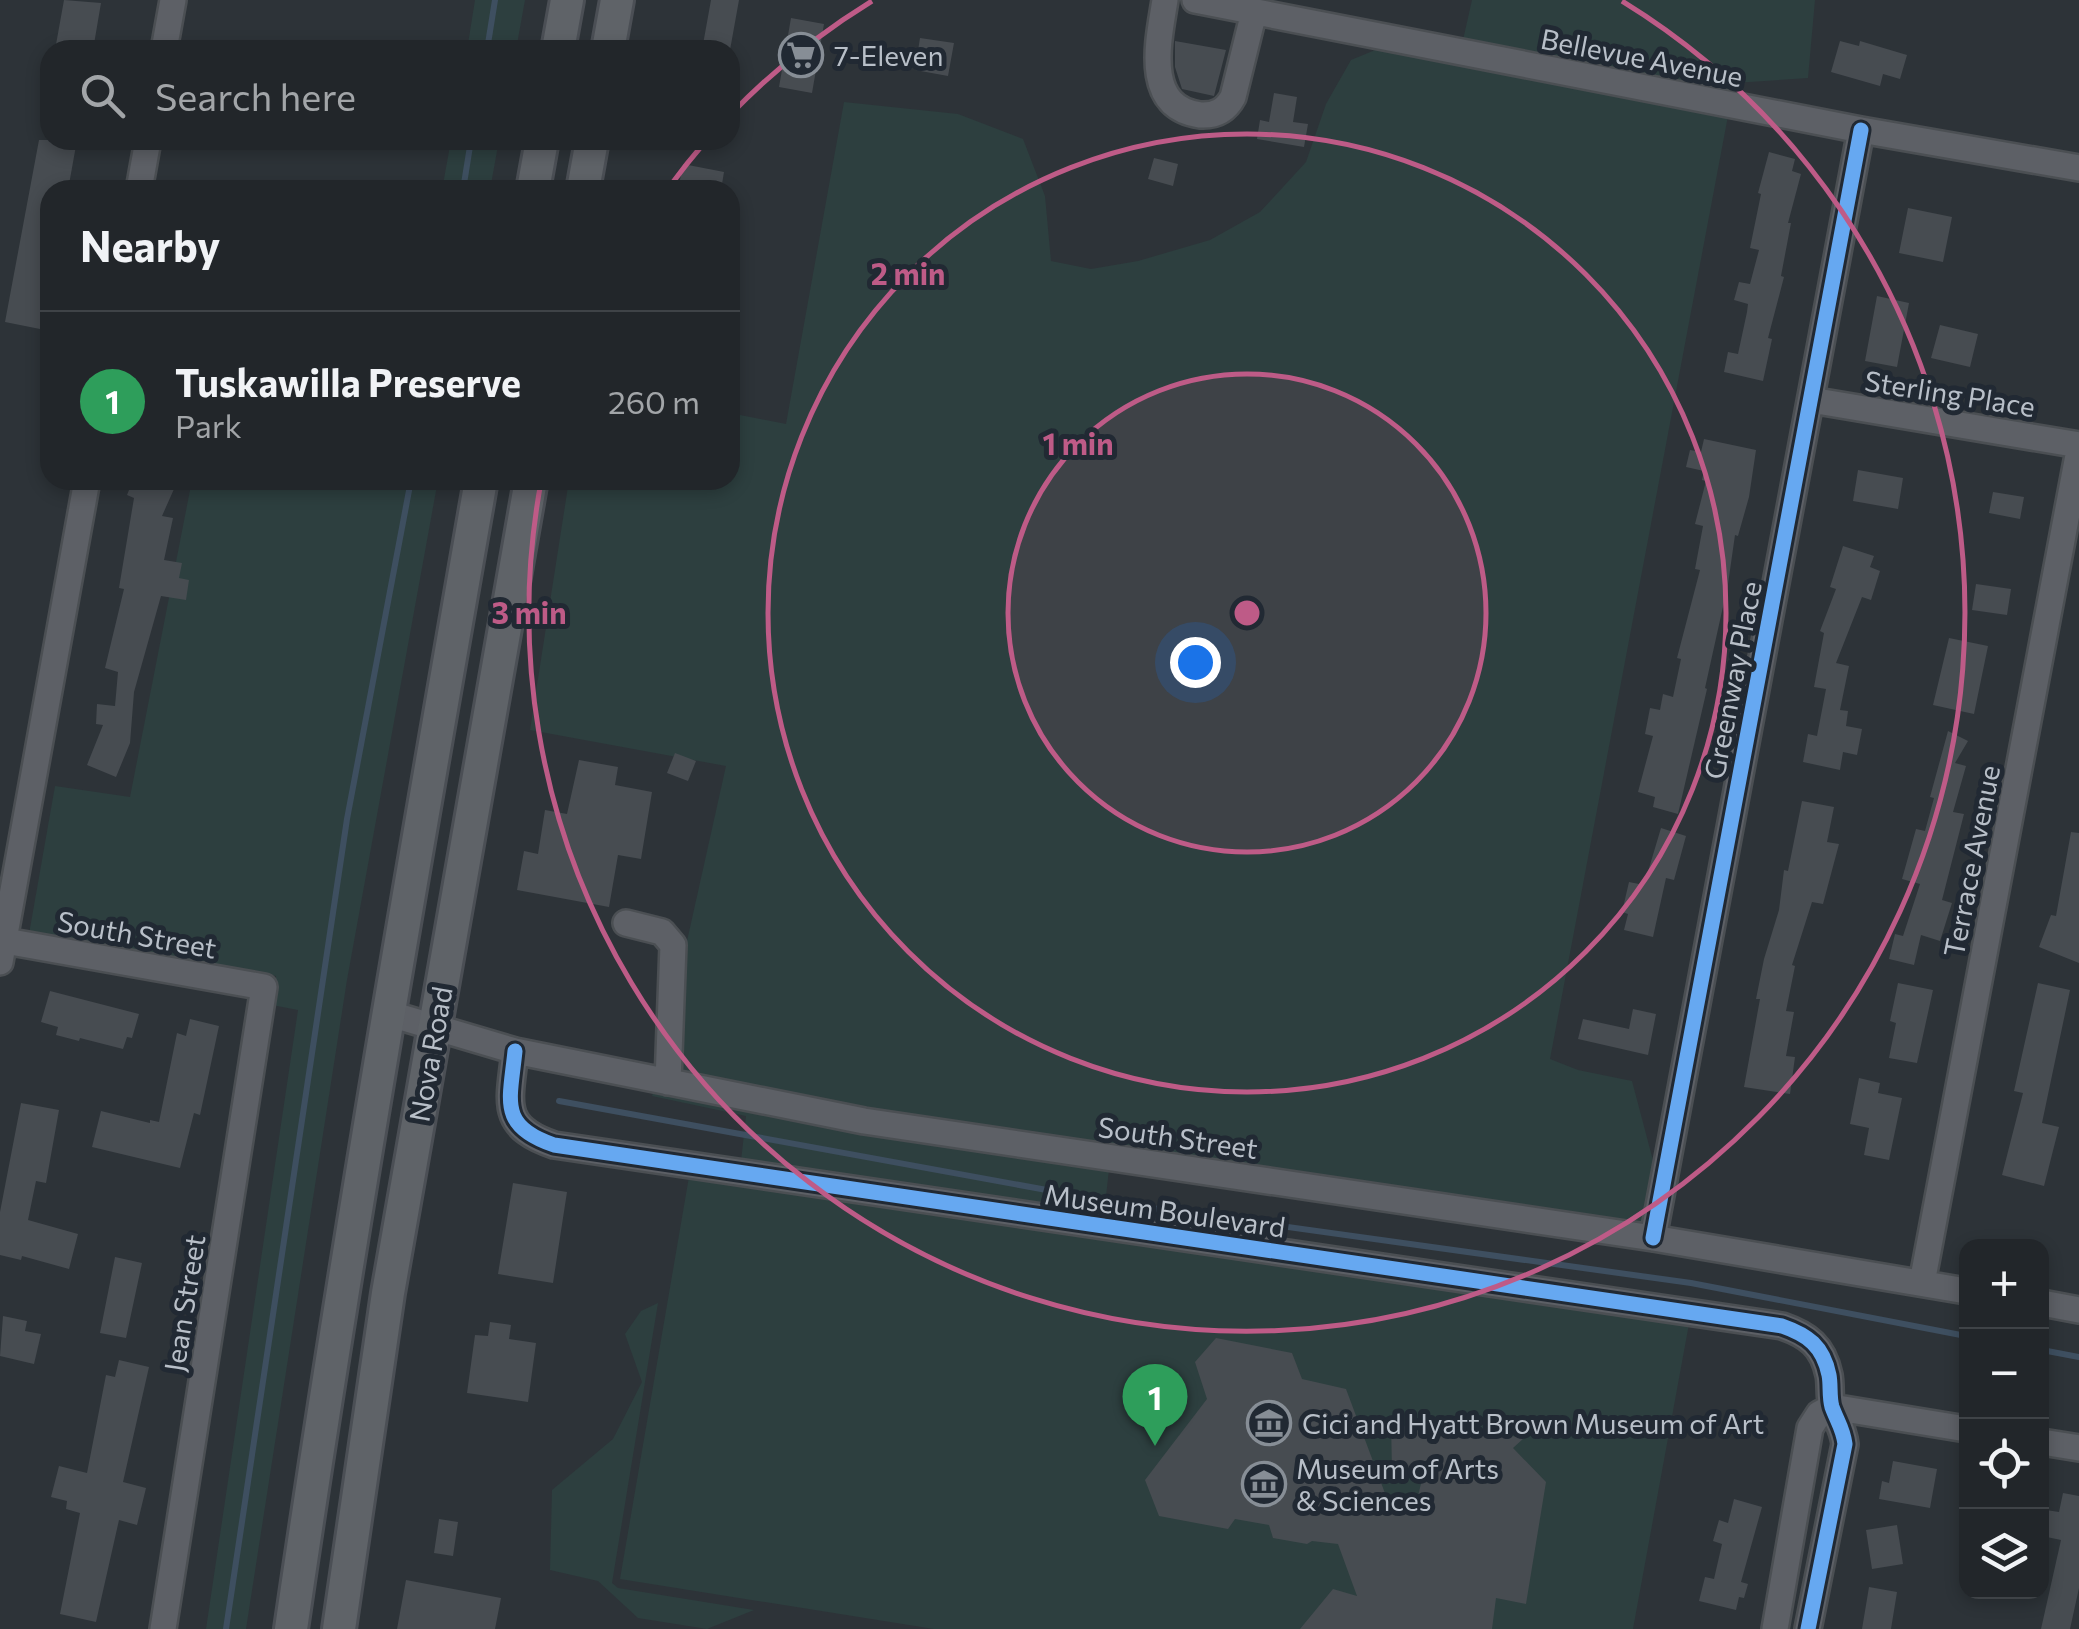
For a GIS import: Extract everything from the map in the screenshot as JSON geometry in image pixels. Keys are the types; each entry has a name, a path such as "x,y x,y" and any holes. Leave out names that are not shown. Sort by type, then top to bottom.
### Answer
{"main road":[{"path":"560,40 567,0"},
{"path":"610,40 617,0"},
{"path":"535,180 540,150"},
{"path":"585,180 590,150"},
{"name":"Nova Road","path":"296,1621 338,1310 480,490"},
{"name":"Nova Road","path":"339,1629 388,1293 529,490"}],"street":[{"path":"166,40 173,0"},
{"path":"1166,0 1156,60 1159,79 1167,95 1191,114 1211,116 1227,107 1233,97 1254,12"},
{"name":"Bellevue Avenue","path":"1196,0 1861,130 2079,168"},
{"name":"Greenway Place","path":"1652,1238 1861,130"},
{"path":"141,180 146,150"},
{"name":"Sterling Place","path":"1810,400 2079,448"},
{"name":"Terrace Avenue","path":"1922,1283 2079,448"},
{"path":"2,948 85,490"},
{"path":"626,923 662,932 672,945 668,1082"},
{"name":"South Street","path":"2,948 264,987"},
{"name":"Jean Street","path":"164,1629 264,987"},
{"name":"South Street","path":"387,1012 515,1051 864,1121 1652,1238 1959,1290"},
{"name":"Museum Boulevard","path":"515,1051 510,1103 518,1127 532,1138 554,1145 1782,1326 1806,1335 1819,1348 1828,1374 1832,1407"},
{"path":"2049,1304 2079,1310"},
{"path":"1808,1629 1845,1444 1843,1425 1832,1407"},
{"path":"1775,1629 1810,1428 1819,1414 1832,1407 1959,1429"},
{"path":"2049,1443 2079,1448"}],"shaded area":[{"path":"475,0 525,0 518,40 469,40"},
{"path":"1472,0 1815,0 1808,78 1734,83 1732,94 1460,40"},
{"path":"1380,48 1728,116 1550,1059 1578,1070 1632,1081 1655,1168 1644,1226 867,1110 679,1072 683,959 726,766 530,730 567,490 740,490 740,415 786,424 844,102 958,114 1023,139 1045,196 1051,261 1091,269 1138,261 1210,240 1260,212 1306,162 1326,104 1351,60"},
{"path":"449,150 497,150 492,180 444,180"},
{"path":"190,490 436,490 347,980 246,1629 206,1629 298,1010 272,1005 276,976 29,934 55,786 130,797"},
{"path":"654,1090 1109,1169 1104,1215 741,1161 746,1116 652,1096"},
{"path":"691,1165 1691,1313 1633,1629 934,1629 620,1579"},
{"path":"658,1303 612,1583 618,1588 754,1610 707,1629 638,1618 598,1581 550,1570 552,1490 613,1439 642,1382 625,1334 641,1311"}],"building":[{"path":"64,0 101,3 95,40 57,40"},
{"path":"711,0 739,0 732,40 704,40"},
{"name":"7-Eleven","path":"791,18 824,24 812,93 779,87"},
{"path":"920,38 954,43 948,76 915,70"},
{"path":"1175,41 1226,50 1214,96 1182,89 1175,67"},
{"path":"1840,41 1859,46 1860,41 1907,55 1900,79 1883,74 1880,86 1831,72"},
{"path":"1274,93 1297,97 1293,122 1308,124 1304,147 1257,139 1260,120 1269,122"},
{"path":"39,140 40,150 75,150 70,180 40,180 40,329 5,322"},
{"path":"1769,152 1795,159 1792,171 1801,174 1788,223 1781,276 1784,277 1768,338 1772,339 1763,381 1724,372 1728,352 1738,354 1747,312 1748,304 1734,300 1739,282 1750,284 1759,250 1750,248"},
{"path":"1154,158 1178,164 1173,186 1148,179"},
{"path":"683,164 724,172 723,180 680,180"},
{"path":"1908,208 1952,217 1943,262 1899,253"},
{"path":"1877,296 1909,303 1897,367 1865,361"},
{"path":"1940,325 1978,334 1970,367 1931,358"},
{"path":"1704,439 1756,450 1749,497 1738,536 1735,535 1707,689 1678,814 1653,807 1655,797 1638,792 1653,736 1645,734 1650,708 1660,710 1663,694 1673,697 1681,659 1677,658 1700,570 1695,569 1703,526 1695,524 1706,481 1702,480 1704,471 1686,467 1690,450 1701,452"},
{"path":"1858,470 1903,478 1898,509 1853,501"},
{"path":"129,490 174,490 162,516 173,518 164,560 182,563 179,578 189,580 186,600 161,596 134,692 130,743 116,777 87,765 103,725 96,724 97,704 115,706 118,672 105,668 124,589 119,588 134,498 127,495"},
{"path":"1993,492 2024,497 2020,519 1989,513"},
{"path":"1843,546 1874,556 1870,567 1880,571 1871,600 1862,597 1836,663 1849,666 1840,710 1848,711 1846,726 1862,729 1857,755 1843,752 1840,770 1803,762 1808,734 1817,736 1826,689 1814,687 1824,633 1820,631 1836,589 1830,587"},
{"path":"1976,584 2011,589 2007,615 1972,610"},
{"path":"1949,638 1988,646 1974,714 1933,705"},
{"path":"1948,731 1968,741 1955,763 1966,766 1953,812 1964,814 1942,900 1952,903 1940,941 1921,935 1914,965 1889,959 1895,934 1903,936 1920,884 1902,879 1916,829 1925,831"},
{"path":"675,753 696,761 688,781 667,773"},
{"path":"579,760 618,767 615,785 652,792 641,859 618,855 609,907 517,890 524,851 538,854 545,810 567,814"},
{"path":"1802,801 1834,807 1827,842 1839,844 1823,904 1812,902 1792,965 1795,966 1786,1011 1794,1012 1786,1056 1795,1057 1790,1094 1744,1087 1764,959 1779,910 1784,870 1788,871"},
{"path":"1661,828 1686,836 1674,880 1666,878 1653,937 1624,930 1628,914 1622,912 1629,882 1644,885"},
{"path":"2071,832 2079,833 2079,963 2039,947 2051,915 2056,916"},
{"path":"1898,983 1933,990 1917,1063 1889,1058 1896,1023 1890,1021"},
{"path":"2038,983 2070,990 2042,1123 2059,1127 2044,1186 2002,1175 2023,1093 2014,1091"},
{"path":"50,991 139,1014 132,1038 127,1037 123,1049 56,1035 58,1027 41,1022"},
{"path":"1633,1009 1656,1014 1648,1055 1578,1039 1583,1019 1629,1029"},
{"path":"190,1019 219,1026 200,1115 194,1113 180,1168 92,1147 101,1111 159,1122 177,1033 186,1036"},
{"path":"1859,1078 1880,1083 1878,1093 1902,1098 1889,1160 1864,1155 1869,1128 1850,1124"},
{"path":"21,1103 59,1110 46,1183 36,1181 28,1220 78,1234 69,1269 22,1256 21,1260 0,1255 0,1212"},
{"path":"513,1183 567,1192 553,1283 498,1274"},
{"path":"115,1257 142,1263 126,1338 100,1333"},
{"path":"3,1316 27,1321 25,1331 41,1334 34,1364 0,1356"},
{"path":"490,1322 511,1325 509,1339 536,1343 528,1402 467,1393 475,1335 488,1336"},
{"name":"Museum of Arts & Sciences","path":"1216,1338 1292,1353 1302,1379 1346,1389 1392,1512 1392,1502 1415,1509 1423,1475 1392,1470 1391,1423 1408,1427 1449,1425 1524,1438 1513,1448 1546,1482 1526,1604 1496,1598 1492,1629 1300,1629 1333,1589 1357,1596 1338,1544 1273,1538 1269,1525 1235,1519 1228,1529 1159,1516 1145,1480 1207,1399 1195,1362"},
{"path":"119,1360 149,1367 123,1482 146,1488 137,1525 119,1520 96,1622 60,1614 80,1513 66,1509 67,1501 51,1497 59,1466 87,1473 106,1375 115,1377"},
{"path":"1893,1461 1937,1469 1930,1508 1879,1499 1882,1481 1889,1483"},
{"path":"2063,1493 2079,1496 2079,1588 2070,1629 2041,1629 2061,1540 2049,1537 2049,1510 2059,1512"},
{"path":"1734,1499 1762,1507 1741,1582 1748,1584 1736,1610 1699,1601 1705,1577 1714,1579 1722,1544 1713,1541 1719,1520 1728,1523"},
{"path":"439,1519 458,1522 453,1556 434,1553"},
{"path":"1897,1525 1903,1564 1872,1569 1866,1530"},
{"path":"406,1580 501,1598 495,1629 397,1629"},
{"path":"1869,1587 1897,1592 1891,1629 1862,1629"}],"waterway":[{"path":"489,40 495,0"},
{"path":"465,180 469,150"},
{"path":"226,1629 347,819 409,490"},
{"path":"559,1101 1129,1205 1691,1283 1959,1335"},
{"path":"2049,1351 2079,1357"}],"cycle path":[{"path":"1653,1238 1861,130"},
{"path":"515,1051 510,1098 516,1120 536,1138 554,1145 1791,1330 1807,1338 1823,1356 1832,1407 1845,1444 1808,1629"}],"place":[{"name":"7-Eleven","path":"801,55"},
{"name":"Cici and Hyatt Brown Museum of Art","path":"1269,1423"},
{"name":"Tuskawilla Preserve","path":"1155,1446"},
{"name":"Museum of Arts & Sciences","path":"1264,1484"}]}
